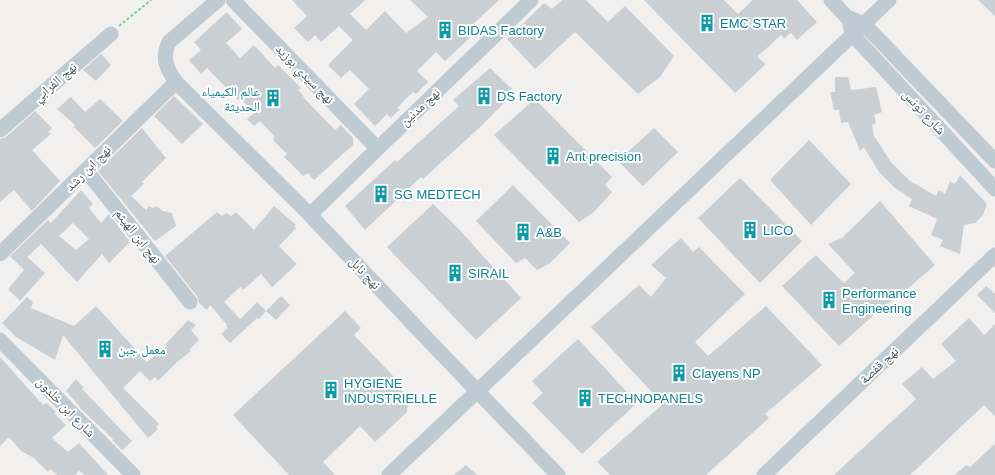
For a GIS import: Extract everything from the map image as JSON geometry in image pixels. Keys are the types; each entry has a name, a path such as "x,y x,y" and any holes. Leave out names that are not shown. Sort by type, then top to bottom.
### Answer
{"street":[{"path":"173,78 166,66 165,57 166,48 169,42 218,0"},
{"name":"نهج سيدي بوزيد","path":"233,0 377,148"},
{"name":"نهج مدنين","path":"310,215 377,148 456,74 530,0"},
{"path":"830,0 847,17 864,24"},
{"path":"390,475 889,0"},
{"path":"847,17 853,35"},
{"name":"شارع تونس","path":"864,24 995,161"},
{"name":"نهج الفرابي","path":"0,130 111,34"},
{"name":"شارع تونس","path":"853,35 995,189"},
{"name":"نهج ابن رشد","path":"0,254 86,170 173,78"},
{"name":"نهج نابل","path":"173,78 310,215 558,475"},
{"name":"نهج ابن الهيثم","path":"86,170 190,302"},
{"name":"نهج قفصة","path":"764,475 995,255"},
{"name":"شارع ابن خلدون","path":"0,340 133,475"}],"path":[{"path":"111,34 151,0"}],"building":[{"path":"292,0 365,0 350,14 366,30 385,11 406,33 428,17 410,0 499,0 471,26 475,33 445,61 436,52 417,71 428,82 416,94 413,92 397,108 400,109 391,118 387,114 375,126 354,104 369,89 350,70 341,78 328,65 353,40 339,26 321,42 315,35 308,42 294,28 307,16"},
{"path":"562,0 586,0 608,22 625,6 674,56 660,77 638,94 575,32 535,69 507,39 544,3 552,9"},
{"name":"EMC STAR","path":"644,0 724,0 738,14 753,0 797,0 817,22 797,40 791,33 784,39 781,35 757,57 766,64 735,93"},
{"path":"978,0 995,0 995,16"},
{"path":"227,12 242,29 226,43 240,58 254,45 275,68 278,65 301,88 298,90 304,96 303,97 335,130 341,125 353,138 353,145 314,180 308,173 303,176 284,157 287,154 273,140 275,137 260,121 254,126 247,119 254,113 240,98 238,100 207,68 201,74 189,60 201,50 194,42"},
{"path":"101,54 111,65 96,81 83,70"},
{"path":"490,68 515,92 479,128 423,179 421,177 365,230 345,206 395,160 397,162 459,106 453,100"},
{"path":"835,77 848,77 851,90 876,87 882,112 874,115 876,123 872,125 874,136 891,162 910,181 936,196 939,190 945,194 950,181 955,184 960,175 987,204 983,215 975,223 964,225 960,254 940,246 943,240 931,235 937,219 909,206 912,199 895,188 879,172 864,147 860,151 848,122 841,123 839,110 834,110 830,92 835,92"},
{"path":"174,96 203,124 182,144 154,116"},
{"path":"71,97 85,112 100,99 123,121 95,148 74,127 75,125 57,109"},
{"name":"Ant precision","path":"535,99 612,177 605,185 612,192 593,213 579,222 494,135"},
{"path":"35,111 52,128 48,132 51,134 32,150 60,181 32,211 14,190 0,202 0,139 6,137"},
{"path":"142,128 166,158 142,182 144,184 131,196 146,210 149,206 153,208 156,206 163,211 172,213 176,226 155,241 98,171"},
{"path":"654,128 678,152 643,186 618,161"},
{"path":"809,140 851,184 811,225 770,180"},
{"name":"LICO","path":"740,178 802,241 760,283 698,218"},
{"name":"A&B","path":"513,185 570,243 549,264 537,270 525,258 516,263 476,221"},
{"path":"81,190 93,204 89,208 101,223 109,214 130,242 109,263 102,254 77,282 41,244 27,257 45,273 20,301 8,289 24,270 10,256 48,220 51,223","holes":["73,223 89,239 76,250 59,236"]},
{"path":"880,201 935,265 897,298 874,311 876,313 839,346 782,286 816,255 844,283 855,273 828,244 842,238"},
{"name":"SIRAIL","path":"433,204 456,226 521,298 476,340 387,247"},
{"path":"274,206 296,225 294,226 296,228 279,246 297,264 272,287 261,274 243,290 241,286 224,302 240,319 257,302 266,311 259,319 257,318 230,343 221,334 228,328 226,326 227,325 210,305 207,310 199,303 197,296 165,256 217,212 222,216 227,213 231,216 236,212 254,230"},
{"path":"681,238 693,252 699,247 745,294 695,342 708,356 766,306 822,365 765,414 769,418 706,475 610,475 597,462 663,404 591,327 639,285 651,297 666,278 651,265"},
{"path":"986,286 995,294 995,313 977,295"},
{"path":"281,296 290,305 276,320 266,311"},
{"path":"27,297 33,302 31,308 74,326 96,306 147,362 167,346 165,345 188,320 196,325 191,330 199,340 189,350 191,351 177,362 158,381 155,377 150,381 140,371 123,388 159,424 156,427 158,429 148,438 63,335 55,360 16,337 2,323"},
{"name":"HYGIENE INDUSTRIELLE","path":"345,311 361,328 354,335 396,379 396,382 408,398 407,412 375,442 360,426 323,462 335,475 289,475 233,415"},
{"path":"969,318 984,335 995,324 995,416 984,405 910,475 834,475 916,399 902,384 922,367 933,379 956,361 941,344"},
{"name":"TECHNOPANELS","path":"578,339 637,403 582,454 532,403 543,393 532,381"},
{"path":"0,357 43,405 47,403 56,412 54,413 66,425 52,438 68,452 79,443 108,475 85,475 79,471 75,475 57,475 50,469 48,472 34,458 21,451 9,437 0,446"},
{"path":"76,379 84,388 82,389 132,441 122,450 112,440 113,439 80,408 66,391"},
{"path":"995,444 995,475 955,475 966,465 970,467"},
{"path":"466,465 477,475 454,475"}],"place":[{"name":"EMC STAR","path":"707,23"},
{"name":"BIDAS Factory","path":"445,30"},
{"name":"DS Factory","path":"484,96"},
{"name":"عالم الكيمياء الحديثة","path":"273,98"},
{"name":"Ant precision","path":"553,156"},
{"name":"SG MEDTECH","path":"381,194"},
{"name":"LICO","path":"750,230"},
{"name":"A&B","path":"523,232"},
{"name":"SIRAIL","path":"455,273"},
{"name":"Performance Engineering","path":"829,300"},
{"name":"معمل جبن","path":"105,349"},
{"name":"Clayens NP","path":"679,373"},
{"name":"HYGIENE INDUSTRIELLE","path":"331,390"},
{"name":"TECHNOPANELS","path":"585,398"}]}
